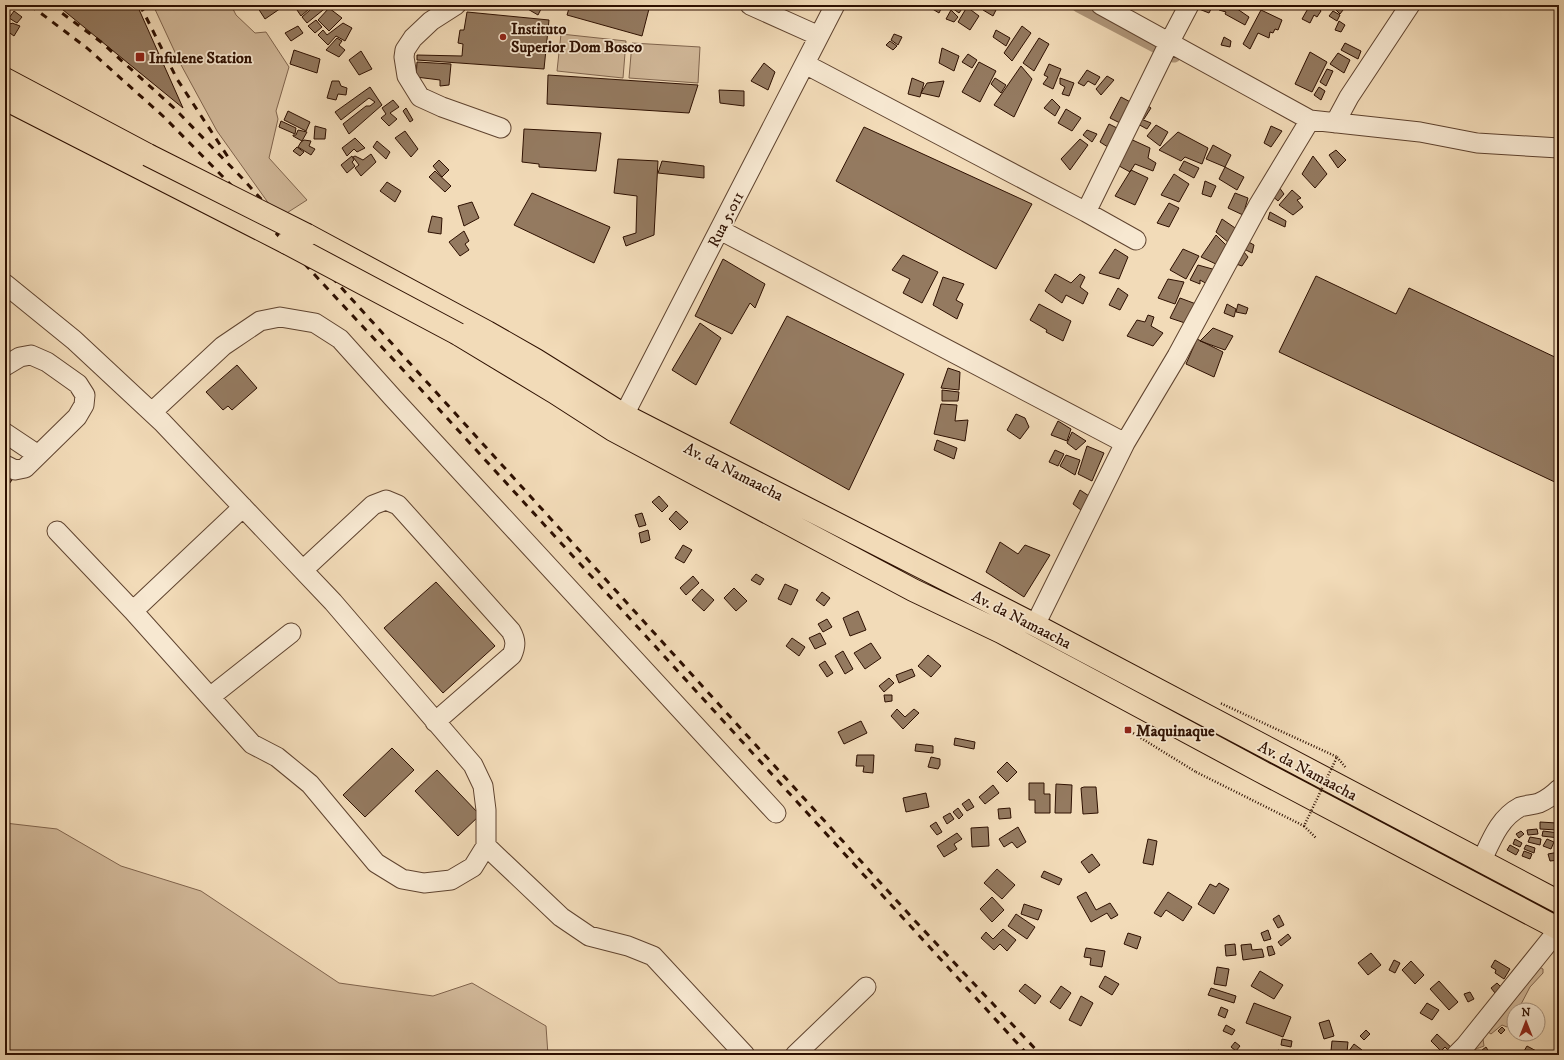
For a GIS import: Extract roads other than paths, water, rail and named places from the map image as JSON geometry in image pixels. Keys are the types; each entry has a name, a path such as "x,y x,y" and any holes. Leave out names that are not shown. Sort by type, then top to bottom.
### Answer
{"highway":[{"path":"5,79 148,155 297,239"},
{"path":"5,99 297,239"},
{"name":"Av. da Namaacha","path":"297,239 487,332 536,360 619,422 913,590 1001,632 1559,929"},
{"name":"Av. da Namaacha","path":"297,239 554,392 619,422 1034,625 1480,862 1559,902"}],"street":[{"path":"456,5 430,22 413,38 405,50 404,57 407,76 420,97 442,107 501,128"},
{"path":"750,5 819,36"},
{"name":"Rua 5.011","path":"619,422 720,230 835,5"},
{"path":"1101,5 1310,120 1420,132 1477,143 1559,148"},
{"path":"1086,212 1189,5"},
{"path":"1335,123 1403,7"},
{"path":"805,64 1086,212 1136,240"},
{"path":"1034,625 1125,443 1177,356 1258,206 1310,120"},
{"path":"720,230 1125,443"},
{"path":"5,284 74,340 152,412 333,602 473,766 483,786 486,810 486,846 473,867 451,880 424,883 402,879 376,863 310,784 277,757 252,744 134,611 57,531"},
{"path":"152,412 223,346 260,321 280,317 315,323 340,339 776,813"},
{"path":"5,366 20,357 31,355 47,362 78,384 85,396 84,405 77,417 25,468 15,470 5,464"},
{"path":"5,433 38,455"},
{"path":"303,570 373,504 386,500 398,505 511,631 514,637 515,647 512,656 436,722"},
{"path":"134,611 243,507"},
{"path":"210,697 292,633"},
{"path":"1480,862 1497,828 1507,816 1522,807 1539,803 1559,789"},
{"path":"486,846 560,917 589,936 628,946 653,956 745,1055"},
{"path":"1456,1055 1465,1046 1559,929"},
{"path":"795,1055 866,987"}],"waterway":[{"path":"1079,5 1174,55"}],"railway":[{"path":"30,5 87,48 164,117 234,188 405,372 1028,1055"},
{"path":"51,5 101,42 174,108 242,178 917,923 1041,1055"},
{"path":"140,5 177,79 230,160"}],"place":[{"name":"Instituto Superior Dom Bosco","path":"503,37"},
{"name":"Infulene Station","path":"140,57"},
{"name":"Maquinaque","path":"1128,730"}]}
